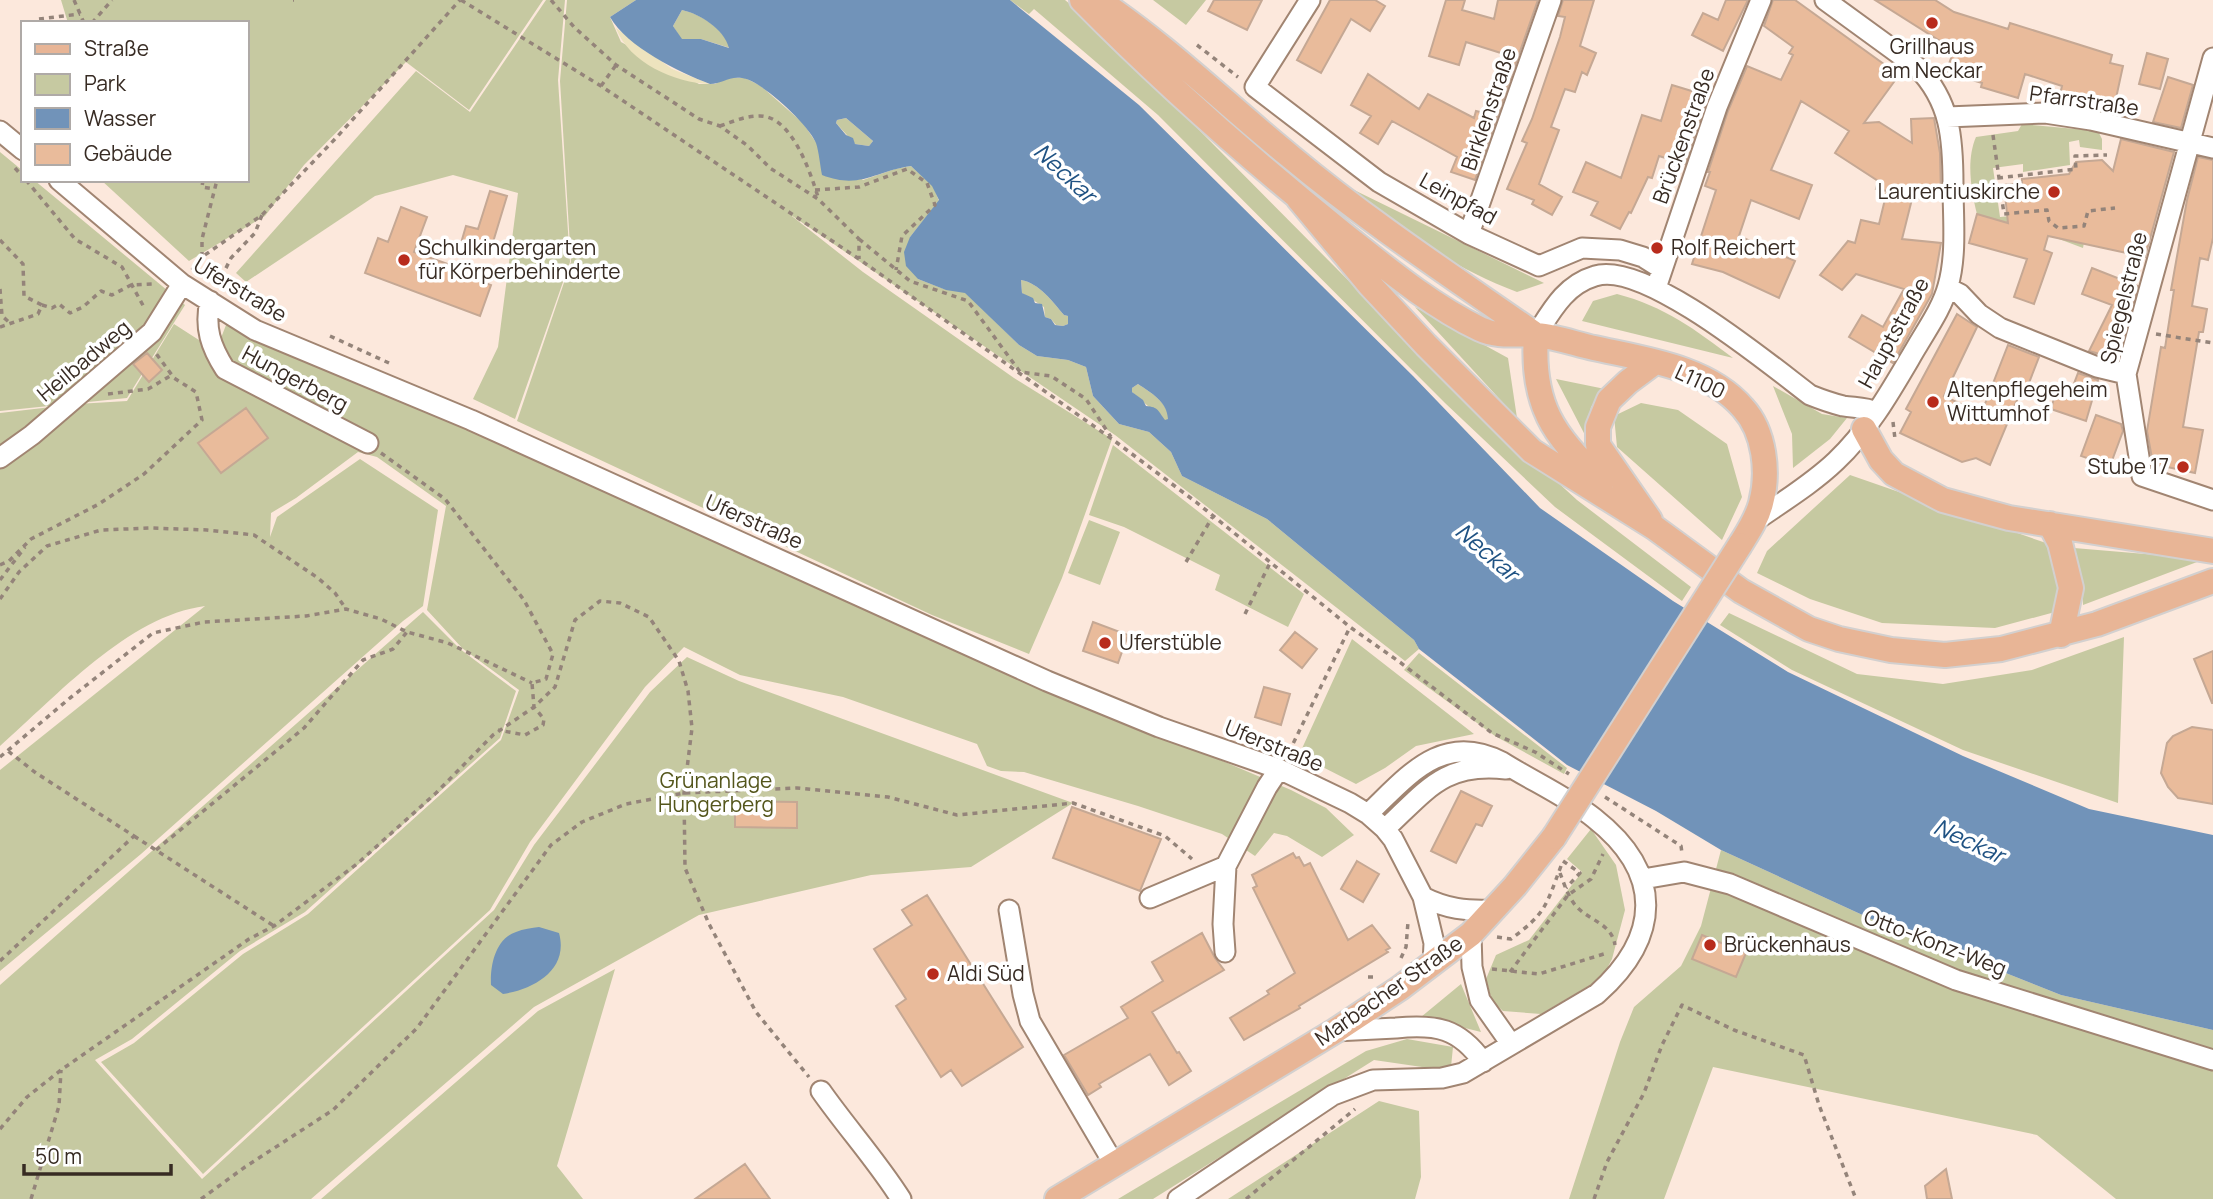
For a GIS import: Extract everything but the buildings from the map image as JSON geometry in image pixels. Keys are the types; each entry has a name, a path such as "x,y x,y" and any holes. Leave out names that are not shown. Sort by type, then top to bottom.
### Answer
{"main road":[{"path":"1082,0 1174,90 1298,198 1376,260 1448,312 1483,331 1513,336 1536,335"},
{"path":"1097,0 1130,22 1292,158 1400,241 1536,335"},
{"path":"1298,198 1370,285 1532,451 1655,528 1751,597 1809,629 1839,639 1891,650 1945,655 2001,649 2061,635 2213,581"},
{"path":"1536,335 1536,383 1541,403 1555,430 1579,460 1655,528"},
{"name":"L1100","path":"1536,335 1656,362 1725,390 1745,410 1758,433 1765,473 1761,504 1755,521"},
{"path":"1655,528 1598,445 1598,428 1609,400 1656,362"},
{"path":"1878,421 1881,460 1894,474 1943,500 2009,518 2213,551"},
{"name":"Marbacher Straße","path":"1057,1199 1335,1031 1433,964 1471,934 1554,837 1755,521"},
{"path":"2050,524 2060,543 2071,588 2061,635"}],"street":[{"name":"Leinpfad","path":"1310,0 1255,87 1379,181 1469,234 1539,266 1582,248 1620,250 1643,257 1662,269"},
{"name":"Birklenstraße","path":"1469,234 1552,0"},
{"name":"Brückenstraße","path":"1662,292 1662,269 1717,107 1760,0"},
{"name":"Hauptstraße","path":"1755,521 1834,463 1878,421 1948,288 1952,268 1953,155 1947,117 1940,95 1917,67 1851,8 1825,0"},
{"name":"Spiegelstraße","path":"2213,58 2126,374 2142,476 2213,500"},
{"name":"Pfarrstraße","path":"1947,117 2045,113 2091,120 2213,148"},
{"path":"0,131 21,148"},
{"name":"Uferstraße","path":"61,182 182,284 255,330 471,420 1047,681 1159,727 1279,769 1368,814 1393,839 1423,897 1434,943 1433,964"},
{"path":"1536,335 1558,301 1575,284 1596,275 1621,275 1662,292 1697,313 1810,394 1846,407 1863,407 1878,421"},
{"name":"Heilbadweg","path":"0,458 152,332 182,284"},
{"path":"1948,288 2000,328 2097,367 2126,374"},
{"name":"Hungerberg","path":"210,302 207,314 212,349 225,369 368,443"},
{"path":"1178,1199 1333,1095 1373,1080 1448,1077 1463,1073 1597,994 1615,979 1632,957 1645,918 1646,896 1643,879 1634,861 1595,819 1489,755 1474,751 1447,752 1424,764 1368,814"},
{"path":"1385,829 1434,785 1458,771 1487,767 1514,770"},
{"path":"1225,952 1223,924 1226,866 1279,769"},
{"path":"1150,898 1226,866"},
{"name":"Otto-Konz-Weg","path":"1643,879 1684,872 1730,884 1956,980 2213,1060"},
{"path":"1423,897 1460,911 1492,910"},
{"path":"1009,910 1030,1021 1114,1164"},
{"path":"1471,934 1472,967 1480,1000 1511,1044"},
{"path":"1335,1031 1415,1025 1438,1027 1460,1037 1473,1048 1483,1062"},
{"path":"821,1091 850,1132 879,1165 901,1199"}],"path":[{"path":"75,0 83,21"},
{"path":"94,21 112,0"},
{"path":"0,240 23,264 24,296 52,308 59,304 70,313 83,307 101,291 113,295 131,285 182,284 202,257 262,215 460,0 601,86 859,259 1112,439 1213,516 1350,627 1492,733 1535,752 1569,774"},
{"path":"551,0 583,36 616,65 699,118 720,126 748,146 770,168 818,199 859,239 910,281 968,301 1020,372 1051,376 1086,400 1112,439"},
{"path":"39,19 80,14"},
{"path":"601,86 616,65"},
{"path":"720,126 760,115 774,120 786,129 797,146 818,199"},
{"path":"1993,133 2004,214 2047,210 2049,221 2058,228 2084,226 2088,211 2115,208"},
{"path":"1998,178 2076,169 2075,156 2107,155"},
{"path":"815,190 859,187 907,169 927,183 935,205 902,236 895,270"},
{"path":"28,182 75,239 122,267 145,309"},
{"path":"203,182 202,187 214,190"},
{"path":"202,257 202,239 214,190 213,182"},
{"path":"210,302 231,258 256,233 262,215"},
{"path":"859,239 859,259"},
{"path":"0,289 2,316 10,323"},
{"path":"0,327 38,314 42,305"},
{"path":"2136,331 2213,343"},
{"path":"0,565 9,561 30,540 99,504 144,474 202,420 196,392 172,375 154,350 152,332"},
{"path":"80,394 124,394 148,390 172,375"},
{"path":"1878,421 1896,440"},
{"path":"0,757 153,633 204,622 306,616 346,609 381,619 407,632 448,643 532,683 546,678 553,654 524,600 445,499 368,443"},
{"path":"1186,562 1213,516"},
{"path":"0,598 19,572 47,546 101,530 150,528 254,535 318,578 335,593 346,609"},
{"path":"0,580 30,540"},
{"path":"1245,614 1270,563"},
{"path":"0,1129 27,1097 61,1070 249,939 274,926 357,864 436,793 498,730 534,707 555,687 575,620 600,601 620,603 649,617 680,661 688,691 692,728 684,793 685,867 709,923 756,1012 821,1091"},
{"path":"1279,769 1350,627"},
{"path":"156,850 304,728 363,660 393,649 407,632"},
{"path":"553,654 565,652"},
{"path":"498,730 525,735 542,725 544,719 534,707 532,683"},
{"path":"8,751 36,773 274,926"},
{"path":"201,1199 333,1110 417,1028 551,845 582,822 626,804 684,793 797,788 888,797 957,815 1073,803 1164,836 1190,859 1226,866"},
{"path":"1602,795 1681,846 1684,872"},
{"path":"1510,972 1568,895 1591,879 1602,857 1607,830"},
{"path":"0,961 134,836"},
{"path":"1563,861 1580,873 1566,888"},
{"path":"1471,934 1511,939 1535,921 1548,904 1559,871 1568,895 1579,909 1604,925 1614,937"},
{"path":"1398,965 1406,947 1407,915"},
{"path":"1490,968 1539,974 1615,950"},
{"path":"1594,1199 1607,1162 1643,1093 1682,1005 1734,1030 1804,1055 1819,1105 1856,1199"},
{"path":"31,1199 60,1106 61,1070"},
{"path":"1246,1199 1359,1106"}],"green space":[{"path":"61,0 543,0 469,110 406,62 304,165 265,216 189,261 103,182 248,182 248,21 67,21"},
{"path":"546,0 565,0 558,80 570,262 515,419 473,399 498,347 518,193 453,175 375,196 246,282 236,273 416,71 470,112"},
{"path":"567,0 636,0 610,17 621,42 699,84 715,84 727,78 745,78 761,86 803,123 815,141 863,180 911,166 933,186 939,201 910,237 918,279 944,289 965,292 1019,345 1037,356 1068,360 1086,367 1093,396 1119,424 1149,432 1171,452 1182,476 1267,519 1414,640 1419,649 1405,661 1115,435 788,213 863,272 1014,378 1112,439 1062,578 1029,654 932,615 517,421 571,262 560,81"},
{"path":"1010,0 1065,0 1094,24 1459,392 1577,500 1691,587 1682,601 1555,507 1445,403 1158,115 1034,9 1029,14"},
{"path":"1153,0 1206,0 1186,25"},
{"path":"682,10 711,23 723,35 730,48 701,39 681,39 673,26"},
{"path":"846,118 873,141 869,146 855,144 836,123 837,120"},
{"path":"2022,124 2098,131 2102,139 2102,150 2080,147 2079,140 2069,142 2070,165 2023,172 2023,164 1993,168 2000,217 2046,213 2086,231 2083,248 2035,230 1977,214 1970,165 1976,137 2018,131"},
{"path":"0,152 21,169 21,182 36,182 185,305 127,398 0,411"},
{"path":"1350,188 1544,283 1517,292 1470,271 1409,234"},
{"path":"1021,280 1034,285 1045,294 1068,316 1068,324 1056,325 1045,317 1044,307 1022,293"},
{"path":"1617,294 1665,312 1733,358 1582,321 1593,301"},
{"path":"1415,307 1508,358 1517,418"},
{"path":"231,312 550,466 948,648 1086,709 1166,737 1291,790 1326,808 1354,835 1322,857 1287,836 1274,833 1255,856 1222,834 1024,772 1001,771 987,766 977,744 843,697 740,675 684,647 645,687 530,842 490,910 203,1174 101,1062 134,1043 243,954 308,914 501,740 519,690 462,648 427,610 446,506 377,457 358,452 271,513 270,537 277,517 360,459 438,510 423,606 141,854 0,971 0,770 205,606 176,613 148,625 121,642 70,682 0,746 0,413 127,401 174,324 216,351"},
{"path":"1556,379 1605,389 1591,407 1586,437"},
{"path":"1138,384 1162,402 1169,419 1165,421 1132,392 1132,388"},
{"path":"1773,386 1822,414 1847,418 1830,439 1793,468 1792,434"},
{"path":"1641,403 1678,410 1727,444 1742,497 1722,540 1617,447 1614,416"},
{"path":"1113,445 1304,594 1288,627 1215,590 1220,575 1124,527 1089,515"},
{"path":"1850,475 2046,543 2059,588 2055,612 1995,628 1882,623 1810,599 1757,573 1767,551"},
{"path":"1089,520 1120,532 1100,585 1068,573"},
{"path":"2074,548 2205,559 2083,605 2082,577"},
{"name":"Grünanlage Hungerberg","path":"423,612 460,649 516,691 500,738 305,912 240,951 132,1039 95,1060 202,1179 494,910 534,845 650,692 687,657 739,681 1073,803 971,867 871,875 699,915 534,1007 311,1199 0,1199 0,985"},
{"path":"1729,613 1857,674 1943,684 2032,670 2124,637 2118,803 1963,750 1792,670 1720,625"},
{"path":"1352,639 1474,734 1416,746 1356,784 1299,755"},
{"path":"1419,653 1567,768 1564,774 1495,736 1404,670"},
{"path":"1591,829 1616,865 1625,910 1612,959 1602,978 1541,1014 1503,1011 1492,1001 1486,979 1496,955 1529,940 1582,872 1567,859"},
{"path":"1721,850 1880,923 2061,995 2213,1030 2213,1199 2116,1199 2037,1135 1713,1067 1664,1199 1569,1199 1634,1007 1681,966 1701,926"},
{"path":"615,969 557,1166 583,1199 321,1199 538,1011"},
{"path":"1461,984 1481,1032 1421,1017"},
{"path":"1407,1039 1453,1047 1451,1067 1422,1067 1374,1060 1153,1199 1118,1199 1366,1051"},
{"path":"1379,1101 1419,1111 1421,1177 1415,1199 1228,1199"}],"sand":[{"path":"616,28 672,69 710,84 682,80 655,69 631,51"}],"water":[{"name":"Neckar","path":"636,0 1010,0 1139,105 1413,376 1540,508 1673,601 1788,672 1963,756 2089,809 2213,835 2213,1030 2061,995 1880,923 1721,850 1656,811 1567,765 1419,649 1414,640 1267,519 1182,476 1171,452 1149,432 1119,424 1093,396 1086,367 1068,360 1037,356 1019,345 965,293 946,290 918,279 906,266 904,252 910,237 939,200 932,186 911,166 857,180 847,181 822,175 812,135 795,115 761,86 742,78 710,84 684,73 641,48 618,28 610,17","holes":["682,10 689,12 717,29 729,48 701,39 682,39 673,26","846,118 873,141 869,146 855,144 853,138 846,135 836,123 837,120","1021,280 1034,285 1068,316 1068,324 1055,325 1051,319 1045,317 1042,304 1035,303 1033,298 1022,293","1138,384 1158,398 1165,407 1168,419 1165,420 1156,408 1146,406 1143,400 1132,392 1132,388"]},
{"path":"539,927 559,933 561,946 554,967 537,982 503,994 491,985 495,954 509,936 525,929"}],"place":[{"name":"Grillhaus am Neckar","path":"1932,23"},
{"name":"Laurentiuskirche","path":"2054,192"},
{"name":"Rolf Reichert","path":"1657,248"},
{"name":"Schulkindergarten für Körperbehinderte","path":"404,260"},
{"name":"Altenpflegeheim Wittumhof","path":"1933,402"},
{"name":"Stube 17","path":"2183,467"},
{"name":"Uferstüble","path":"1105,643"},
{"name":"Brückenhaus","path":"1710,945"},
{"name":"Aldi Süd","path":"933,974"}]}
